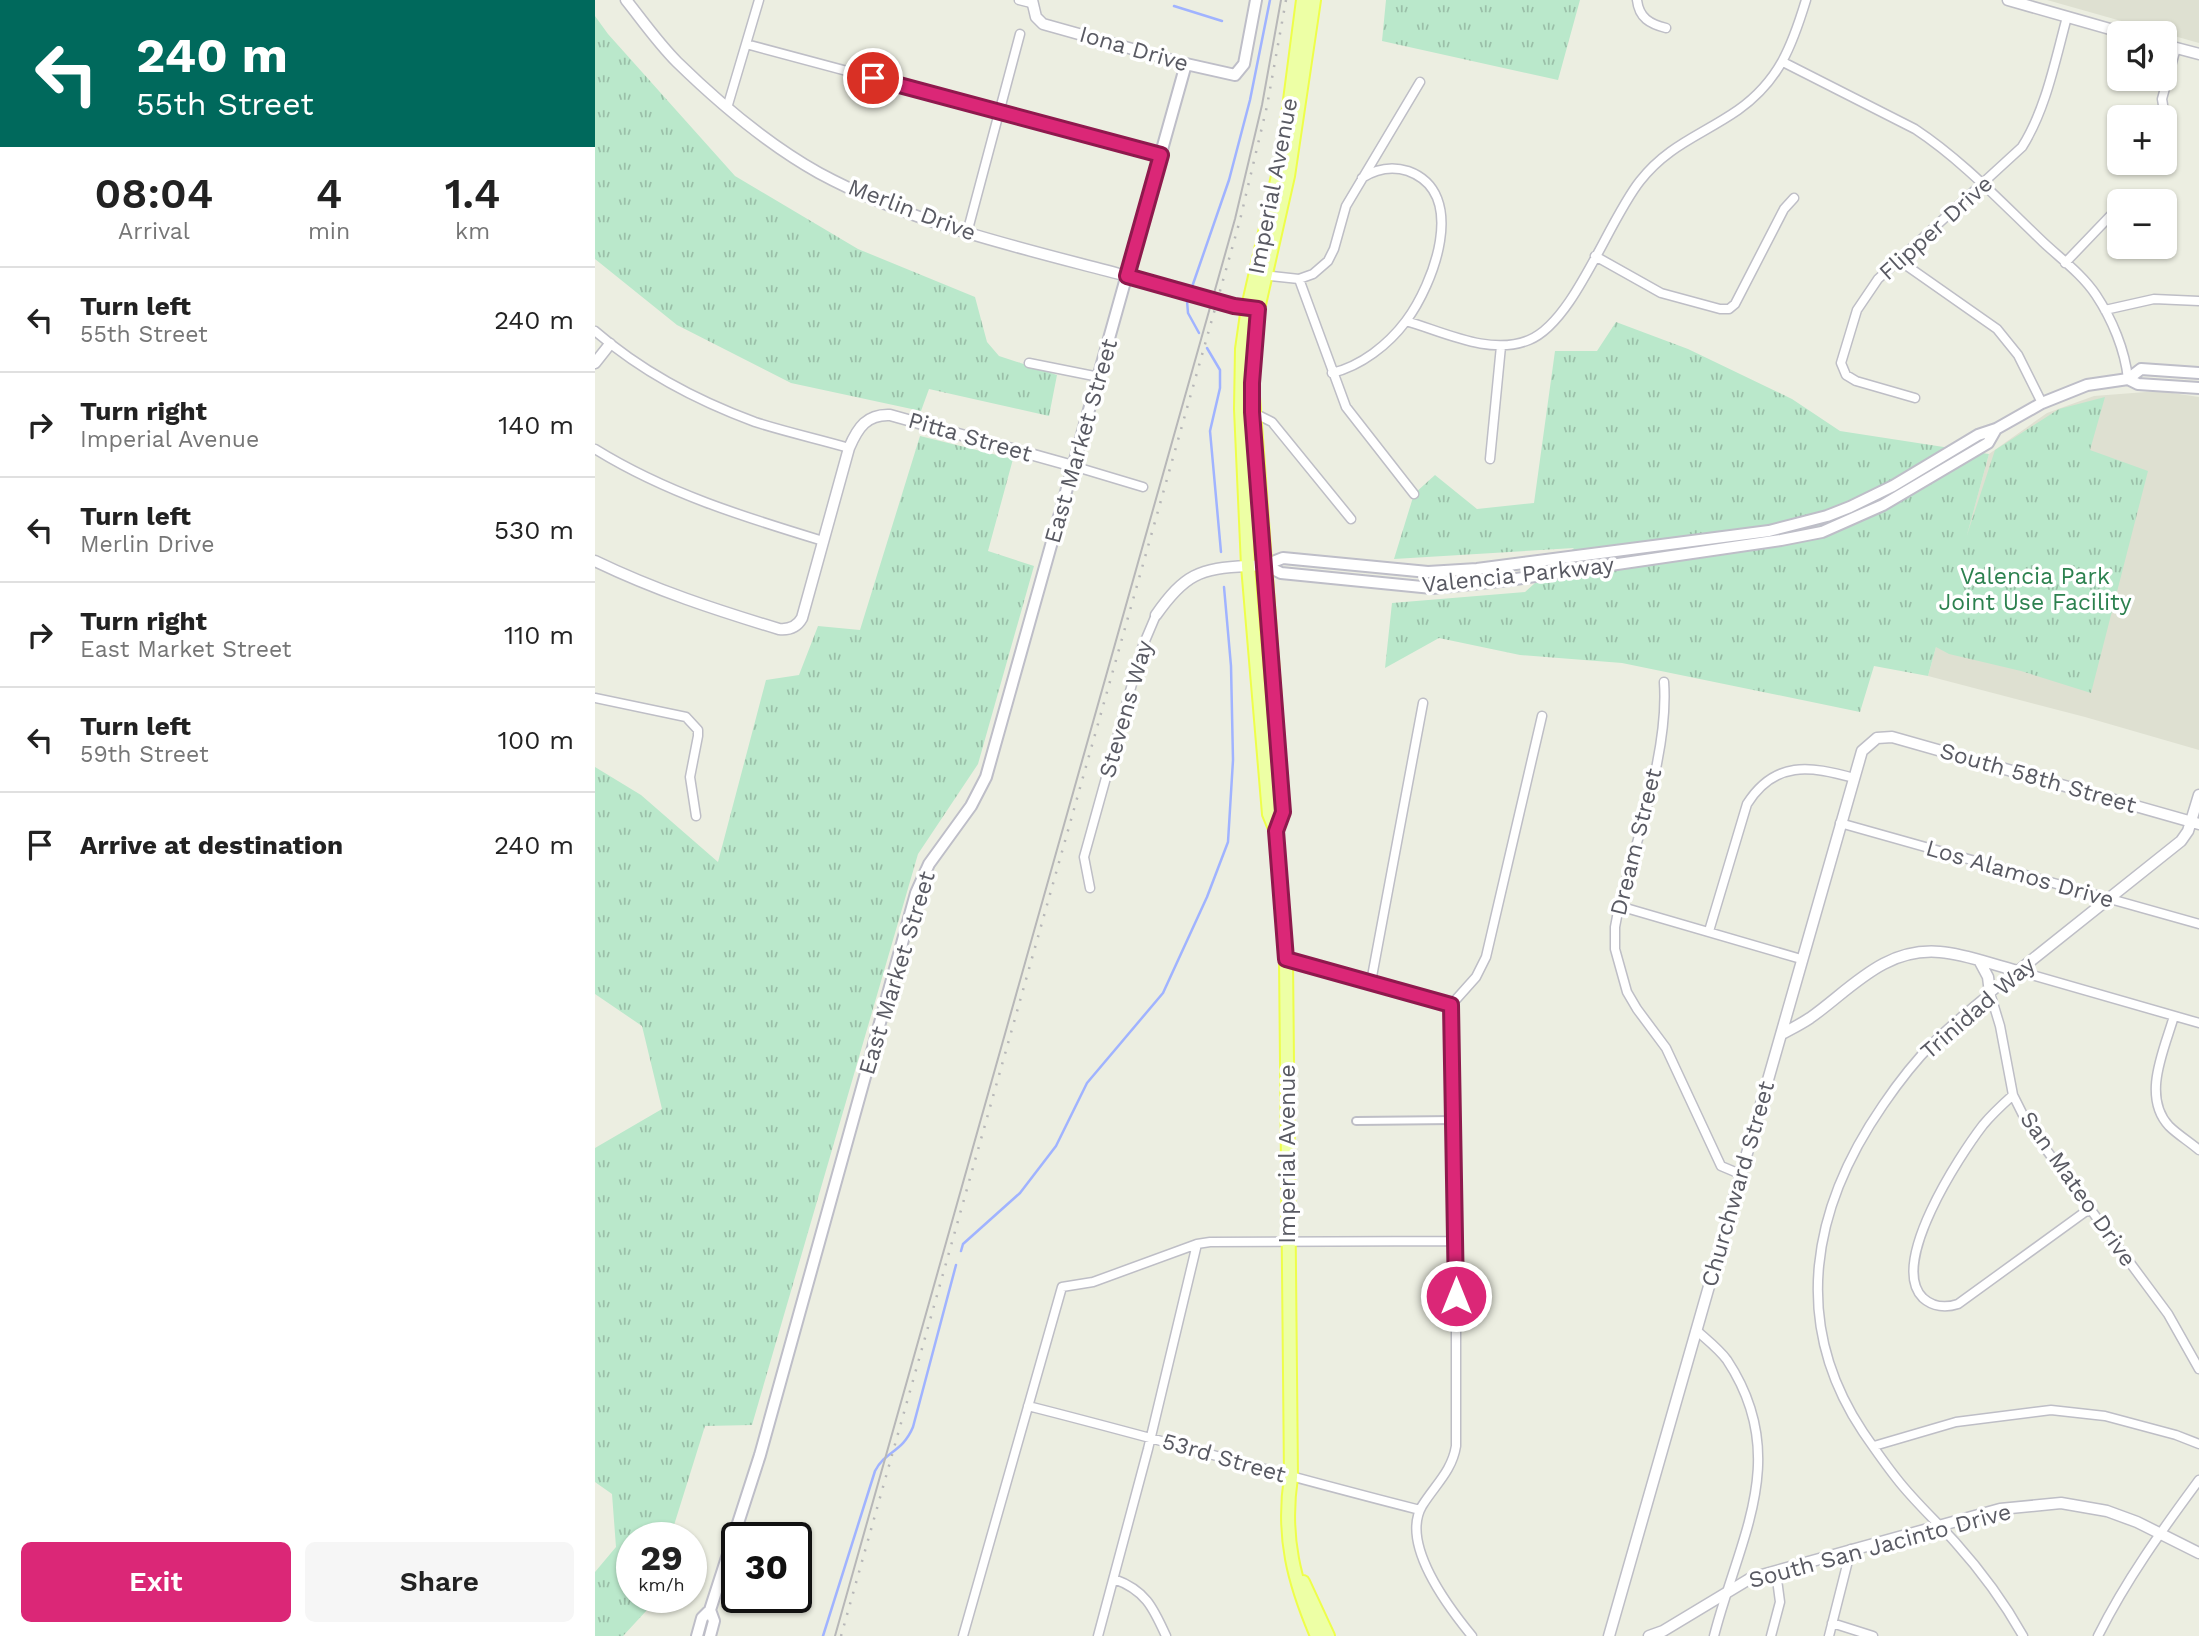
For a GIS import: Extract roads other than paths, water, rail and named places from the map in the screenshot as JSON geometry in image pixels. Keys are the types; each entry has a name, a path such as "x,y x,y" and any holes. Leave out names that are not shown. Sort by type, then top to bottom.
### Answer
{"main road":[{"name":"Iona Drive","path":"1186,64 1235,75 1244,64 1256,0"},
{"name":"Imperial Avenue","path":"1276,831 1283,812 1265,565 1242,349 1253,308 1283,154 1303,0"},
{"name":"Imperial Avenue","path":"1260,274 1293,149 1314,0"},
{"name":"East Market Street","path":"697,1636 702,1618 710,1610 759,1455 916,893 929,864 971,806 986,777 1186,64"},
{"name":"Merlin Drive","path":"1127,276 1234,306 1253,308"},
{"name":"Valencia Parkway","path":"1265,565 1281,573 1432,587 1509,580 1781,540 1822,531 1883,505 1988,443 1996,429 2042,403 2087,385 2128,379 2141,369 2199,373"},
{"name":"Valencia Parkway","path":"2128,379 2138,384 2199,388"},
{"name":"Imperial Avenue","path":"1247,411 1248,566 1269,814 1276,831 1286,959 1291,1477 1299,1567 1328,1636"},
{"name":"Stevens Way","path":"1248,566 1265,565"},
{"name":"Imperial Avenue","path":"1291,1477 1287,1503 1292,1569 1317,1636"},
{"name":"East Market Street","path":"710,1610 714,1621 710,1636"}],"street":[{"name":"Merlin Drive","path":"626,0 674,60 727,108 817,172 873,199 967,233 1127,276"},
{"path":"727,108 759,0"},
{"name":"Iona Drive","path":"1019,0 1031,1 1036,17 1043,24 1186,64"},
{"path":"1637,0 1638,9 1644,19 1666,28"},
{"path":"1406,321 1480,343 1501,346 1521,343 1539,335 1561,316 1633,190 1649,170 1669,151 1736,112 1768,83 1783,62 1793,41 1805,0"},
{"path":"2008,0 2107,28"},
{"name":"Flipper Drive","path":"1915,398 1856,381 1846,374 1841,363 1857,310 1878,279 2022,147 2032,132 2041,109 2067,17"},
{"path":"967,233 1020,34"},
{"path":"746,44 1161,155"},
{"path":"2177,48 2199,54"},
{"path":"1783,62 1915,129 1933,141 1982,184 2094,292 2105,310 2126,363 2128,379"},
{"path":"1260,274 1299,279 1313,274 1328,261 1346,206 1420,82"},
{"path":"1332,373 1350,367 1368,356 1406,321 1431,274 1443,225 1440,203 1429,184 1411,172 1382,169 1362,178"},
{"path":"1595,256 1661,293 1729,309 1735,304 1784,209 1794,198"},
{"path":"2065,263 2107,219"},
{"path":"1900,261 1997,329 2018,355 2042,403"},
{"path":"1299,279 1346,407 1414,494"},
{"path":"2105,310 2154,299 2199,301"},
{"path":"595,331 645,369 688,393 756,422 849,448 805,608 798,624 792,628 779,629 663,592 595,561"},
{"path":"595,363 610,344"},
{"path":"1490,459 1501,346"},
{"path":"1029,363 1099,377"},
{"path":"1247,411 1272,422 1351,519"},
{"name":"Pitta Street","path":"849,448 861,425 876,416 890,415 1143,487"},
{"path":"595,449 656,482 727,512 823,541"},
{"name":"Stevens Way","path":"1090,888 1084,856 1142,648 1156,615 1180,584 1203,571 1248,566"},
{"name":"Dream Street","path":"1664,682 1665,697 1656,767 1619,906 1615,949 1627,992 1667,1048 1721,1166 1741,1174"},
{"path":"595,698 686,718 698,730 690,777 696,816"},
{"path":"1371,982 1423,703"},
{"path":"1472,1636 1449,1607 1420,1553 1417,1532 1420,1510 1447,1473 1454,1460 1456,1446 1456,1241 1451,1005 1476,977 1486,957 1542,716"},
{"name":"South 58th Street","path":"1877,738 1892,737 2195,822"},
{"name":"Churchward Street","path":"1609,1636 1840,823 1862,751 1877,738"},
{"path":"1709,931 1747,804 1757,790 1778,775 1804,768 1822,769 1854,778"},
{"name":"Trinidad Way","path":"2023,1636 1993,1587 1898,1480 1844,1398 1821,1328 1817,1296 1818,1270 1827,1217 1840,1181 1863,1135 1907,1071 1933,1043 1990,993 2182,841 2195,822 2199,795"},
{"name":"Los Alamos Drive","path":"1840,823 2199,924"},
{"path":"1619,906 1801,959"},
{"path":"1782,1034 1809,1019 1870,970 1909,953 1930,951 1951,953 2199,1023"},
{"path":"1286,959 1451,1005"},
{"path":"1980,962 1988,977 1990,993"},
{"name":"San Mateo Drive","path":"1990,993 2000,1026 2013,1095 2028,1125 2168,1314 2199,1369"},
{"path":"2174,1016 2157,1073 2156,1094 2163,1117 2199,1150"},
{"path":"2013,1095 1985,1122 1935,1203 1925,1226 1914,1266 1914,1282 1919,1293 1939,1306 1958,1304 2089,1209"},
{"path":"1356,1121 1453,1119"},
{"path":"963,1636 1062,1287 1093,1282 1197,1244 1210,1242 1456,1241"},
{"path":"1098,1636 1197,1244"},
{"path":"1696,1330 1731,1366 1752,1413 1759,1462 1755,1505 1725,1592 1714,1636"},
{"name":"53rd Street","path":"1028,1406 1420,1510"},
{"path":"1874,1446 1956,1422 2051,1410 2105,1416 2199,1444"},
{"path":"2098,1636 2115,1602 2160,1532 2199,1480"},
{"name":"South San Jacinto Drive","path":"1649,1636 1663,1631 1751,1578 2000,1509 2061,1503 2107,1511 2160,1532 2199,1552"},
{"path":"1829,1636 1851,1549"},
{"path":"1772,1636 1780,1602 1776,1572"},
{"path":"1114,1579 1126,1583 1146,1597 1166,1636"},
{"path":"1832,1623 1873,1636"}],"waterway":[{"path":"1192,287 1229,180 1250,100 1270,0"},
{"path":"1174,6 1222,21"},
{"path":"1187,301 1188,313 1199,333"},
{"path":"1207,348 1220,370 1220,388 1210,431 1221,552"},
{"path":"961,1251 963,1244 1020,1193 1056,1146 1087,1083 1163,993 1207,897 1228,842 1233,760 1231,666 1224,587"},
{"path":"823,1636 875,1471 879,1464 904,1442 913,1427 956,1265"}],"tram line":[{"path":"835,1636 1235,219 1262,105 1281,0"}],"railway":[{"path":"841,1636 1240,220 1267,106 1286,0"}],"park label":[{"name":"Valencia Park Joint Use Facility","path":"2035,589"}]}
